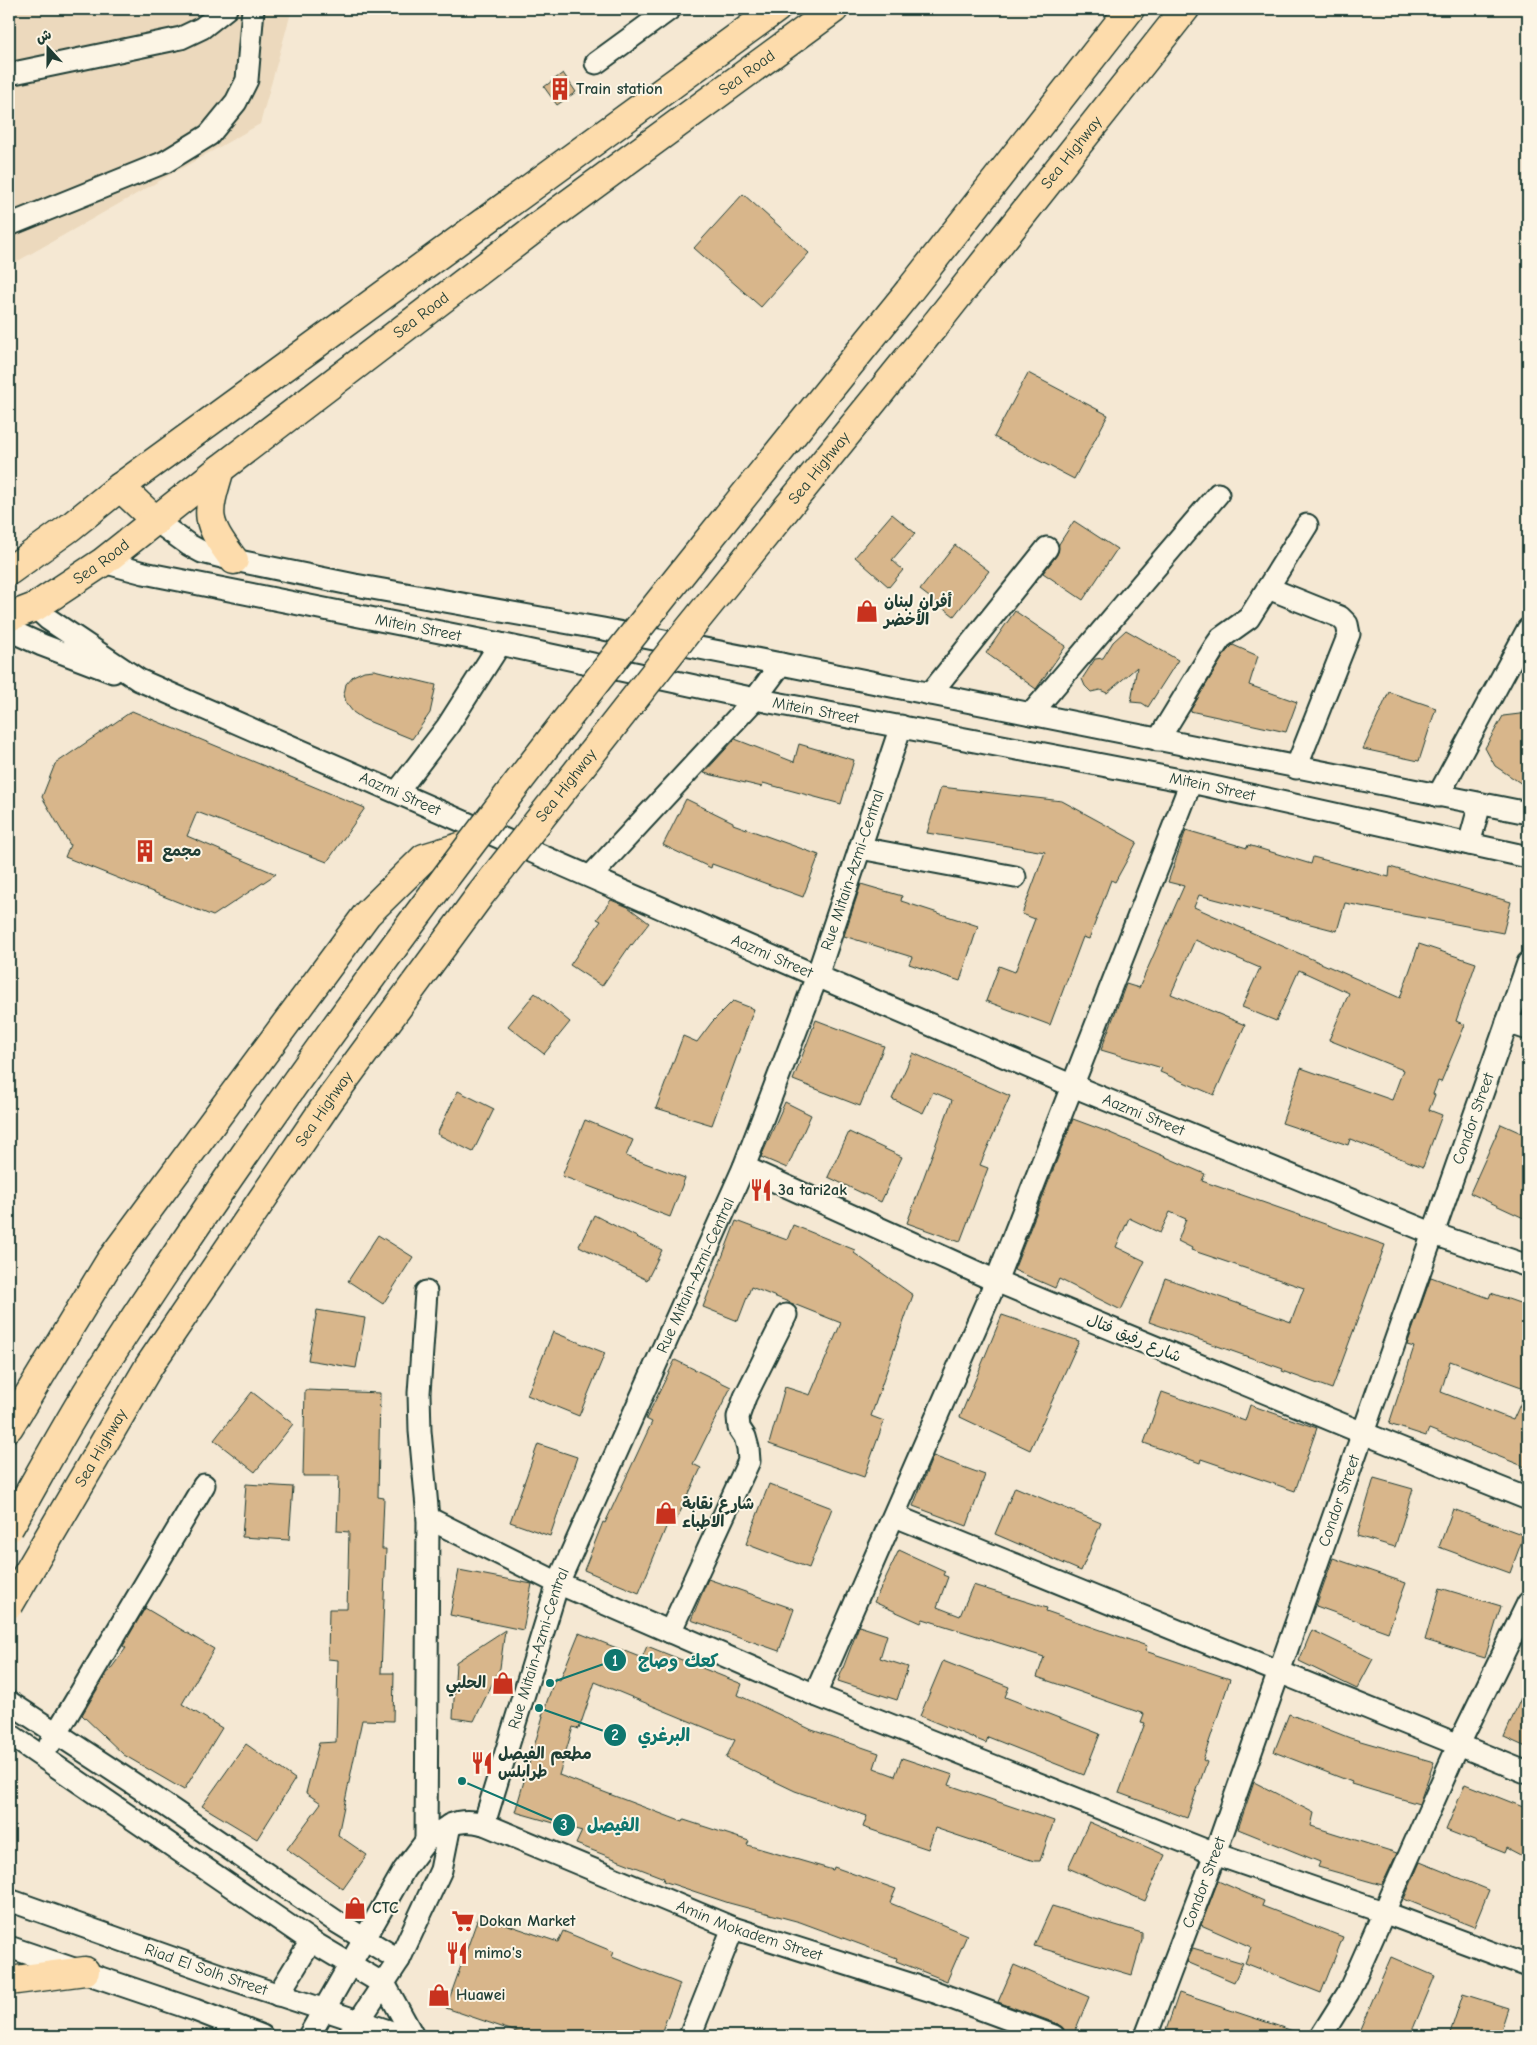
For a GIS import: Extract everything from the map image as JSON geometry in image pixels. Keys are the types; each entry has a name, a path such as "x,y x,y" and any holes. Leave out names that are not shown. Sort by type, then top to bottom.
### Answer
{"highway":[{"path":"9,571 69,528 120,487 776,9"},
{"name":"Sea Road","path":"15,614 103,562 220,469 542,223 834,9"},
{"path":"9,1528 103,1366 205,1210 304,1069 470,844 661,597 908,291 1130,9"},
{"name":"Sea Highway","path":"9,1605 148,1366 331,1098 487,886 689,629 935,325 1185,9"},
{"path":"521,194 542,223"},
{"path":"220,469 212,497 209,517 216,537 234,560"},
{"path":"120,487 156,521"},
{"path":"9,1426 110,1261 367,914 424,858 470,844"},
{"path":"9,1981 85,1971"}],"street":[{"path":"9,74 181,38 202,28 226,9"},
{"path":"9,225 165,162 209,135 236,102 247,80 253,9"},
{"path":"596,63 670,9"},
{"path":"1031,714 1218,494"},
{"name":"Mitein Street","path":"156,521 189,546 202,552 234,560 355,585 604,629 1528,813"},
{"path":"1158,740 1216,645 1221,638 1249,618 1307,525"},
{"path":"930,694 1047,548"},
{"name":"Mitein Street","path":"103,562 144,573 500,644 755,699 1191,782 1528,857"},
{"path":"1268,588 1340,618 1347,624 1349,634 1296,768"},
{"path":"15,614 100,668 139,680"},
{"name":"Aazmi Street","path":"15,614 48,619 139,680 398,791 817,976 1073,1086 1434,1234 1528,1266"},
{"path":"1438,796 1528,629"},
{"path":"398,791 446,728 500,644"},
{"path":"590,876 755,699 781,664"},
{"name":"Rue Mitain-Azmi-Central","path":"484,1824 558,1583 744,1167 817,976 901,726"},
{"path":"816,1695 996,1281 1191,782"},
{"path":"1469,844 1480,804"},
{"path":"860,848 1015,877"},
{"name":"Condor Street","path":"1146,2036 1215,1854 1528,963"},
{"path":"1507,1022 1528,1029"},
{"name":"شارع رفيق فتال","path":"744,1167 996,1281 1528,1499"},
{"path":"426,1292 419,1394 420,1431 428,1518 426,1841"},
{"path":"670,1632 749,1461 748,1448 739,1428 738,1417 786,1315"},
{"path":"42,1757 204,1484"},
{"path":"895,1516 1528,1773"},
{"path":"428,1518 558,1583 816,1695 1215,1854 1382,1912 1528,1966"},
{"path":"1321,2036 1348,1993 1382,1912 1458,1746 1528,1603"},
{"path":"9,1702 199,1827 337,1922 399,1960"},
{"path":"9,1734 311,1941 384,1985 413,2036"},
{"name":"Amin Mokadem Street","path":"450,1825 459,1821 484,1824 733,1928 935,1992 1054,2036"},
{"path":"309,2036 404,1870 426,1841 450,1825"},
{"path":"354,2029 399,1960 441,1870 450,1825"},
{"name":"Riad El Solh Street","path":"9,1900 325,2010 354,2029 404,2036"},
{"path":"690,2036 733,1928"},
{"path":"278,1995 311,1941"},
{"path":"9,1947 85,1971 262,2036"}],"shaded area":[{"path":"9,9 292,9 260,124 9,266"}],"building":[{"name":"Train station","path":"563,73 576,92 557,105 544,87"},
{"path":"743,194 809,253 761,307 694,248"},
{"path":"1028,373 1108,415 1074,479 994,437"},
{"path":"892,514 915,533 892,560 903,570 889,587 855,557"},
{"path":"1074,521 1117,549 1083,600 1043,573 1057,555 1059,544"},
{"path":"955,545 989,571 954,616 920,590"},
{"path":"1015,611 1066,646 1036,689 986,653"},
{"path":"1126,630 1178,660 1148,707 1142,703 1131,702 1137,667 1107,693 1100,690 1091,692 1085,686 1082,679 1095,659 1103,658 1113,642"},
{"path":"1233,645 1258,656 1249,685 1297,702 1286,732 1190,711 1226,652"},
{"path":"374,670 436,685 430,713 412,739 363,719 353,712 346,703 344,694 346,684 353,676 364,671"},
{"path":"1389,692 1436,708 1419,761 1363,749"},
{"path":"132,711 365,808 327,862 197,812 187,836 276,874 213,916 65,857 70,845 42,797 55,764"},
{"path":"1528,713 1528,788 1495,766 1485,748 1503,716"},
{"path":"735,739 794,762 799,744 854,760 841,804 763,783 762,787 704,773"},
{"path":"941,787 1062,801 1137,842 1115,882 1111,880 1089,939 1083,937 1050,1025 986,1001 999,966 1015,972 1035,919 1022,914 1045,852 927,833"},
{"path":"686,799 733,822 733,824 819,855 803,897 712,864 711,868 663,845"},
{"path":"1186,830 1247,848 1248,845 1311,864 1313,857 1389,877 1390,867 1511,902 1503,933 1345,903 1337,931 1199,895 1194,907 1400,998 1419,944 1476,963 1456,1021 1465,1025 1441,1082 1438,1081 1433,1094 1435,1095 1429,1110 1442,1115 1423,1167 1350,1139 1348,1145 1282,1123 1301,1068 1392,1100 1403,1070 1329,1040 1349,993 1299,970 1276,1021 1242,1007 1260,968 1195,940 1171,994 1245,1025 1214,1095 1160,1072 1162,1068 1101,1050 1126,984 1139,988 1184,886 1168,882"},
{"path":"861,884 902,896 901,901 978,926 960,981 909,964 912,957 844,936"},
{"path":"611,900 628,907 649,923 631,944 602,986 570,965 601,921 597,919"},
{"path":"535,993 570,1022 544,1054 508,1026"},
{"path":"733,1001 754,1009 712,1125 656,1108 683,1036 697,1042 712,1022"},
{"path":"816,1020 884,1046 860,1106 793,1080"},
{"path":"913,1053 1010,1096 980,1165 988,1168 960,1242 907,1223 952,1100 933,1092 923,1113 892,1099"},
{"path":"458,1091 494,1109 473,1152 437,1134"},
{"path":"785,1102 811,1115 787,1168 761,1157"},
{"path":"1073,1119 1205,1174 1202,1181 1385,1245 1332,1389 1282,1371 1283,1369 1149,1322 1165,1278 1291,1322 1304,1288 1191,1250 1192,1248 1178,1241 1186,1219 1170,1212 1160,1233 1129,1218 1116,1247 1145,1261 1121,1310 1059,1279 1055,1288 1014,1270"},
{"path":"585,1120 633,1140 626,1156 685,1178 670,1217 562,1176"},
{"path":"1501,1124 1528,1136 1528,1220 1470,1193"},
{"path":"849,1132 902,1157 881,1202 828,1177"},
{"path":"594,1215 662,1250 647,1280 579,1246"},
{"path":"736,1221 787,1240 793,1225 855,1250 854,1253 913,1295 871,1416 884,1421 864,1477 769,1444 785,1387 810,1395 841,1323 751,1287 738,1321 703,1307"},
{"path":"378,1235 413,1257 383,1304 348,1281"},
{"path":"1431,1277 1489,1298 1491,1293 1528,1306 1528,1468 1429,1429 1426,1436 1389,1424 1414,1347 1407,1345","holes":["1450,1361 1527,1389 1513,1420 1441,1392"]},
{"path":"317,1310 365,1318 356,1368 308,1360"},
{"path":"1002,1315 1079,1341 1030,1450 960,1417"},
{"path":"553,1332 605,1353 579,1416 527,1395"},
{"path":"675,1360 731,1387 693,1464 701,1468 673,1527 667,1525 639,1593 584,1570 603,1522 605,1523 652,1422 646,1419"},
{"path":"305,1390 380,1393 378,1497 384,1498 382,1549 386,1549 381,1673 394,1673 393,1721 362,1720 338,1835 367,1855 343,1889 287,1849 321,1803 306,1793 319,1743 336,1742 338,1660 328,1659 329,1609 347,1609 349,1532 337,1531 339,1476 303,1476"},
{"path":"252,1392 293,1424 255,1472 214,1440"},
{"path":"1162,1392 1245,1421 1250,1405 1317,1428 1295,1491 1201,1459 1200,1463 1144,1443"},
{"path":"538,1444 577,1457 550,1536 510,1522"},
{"path":"933,1456 985,1475 967,1526 913,1506"},
{"path":"1374,1478 1413,1489 1395,1547 1357,1536"},
{"path":"246,1484 293,1487 289,1540 242,1537"},
{"path":"769,1484 832,1508 809,1568 746,1544"},
{"path":"1015,1487 1101,1523 1081,1571 995,1534"},
{"path":"1453,1509 1524,1535 1510,1573 1439,1547"},
{"path":"899,1550 945,1571 943,1575 948,1577 937,1607 960,1616 973,1585 1047,1608 1046,1611 1147,1646 1145,1651 1230,1679 1203,1760 1207,1762 1187,1818 1119,1793 1145,1723 1141,1722 1144,1714 1037,1677 1044,1657 923,1619 921,1623 874,1602"},
{"path":"1333,1558 1406,1583 1388,1632 1316,1606"},
{"path":"459,1570 532,1584 523,1630 450,1615"},
{"path":"708,1579 794,1609 779,1651 691,1620"},
{"path":"1440,1588 1501,1606 1485,1658 1425,1640"},
{"path":"145,1608 214,1649 182,1704 222,1728 184,1790 124,1755 82,1715 104,1678 126,1648 123,1646"},
{"path":"859,1626 887,1635 880,1658 908,1667 897,1700 838,1681"},
{"path":"505,1630 500,1668 474,1721 453,1718 456,1662"},
{"path":"1312,1630 1373,1659 1357,1689 1299,1661"},
{"path":"579,1633 642,1658 647,1646 742,1684 738,1695 812,1730 879,1753 874,1768 895,1776 902,1758 953,1775 949,1785 1054,1821 1040,1861 1034,1861 935,1828 928,1849 863,1827 867,1816 795,1791 726,1758 735,1740 595,1682 579,1729 573,1727 559,1775 683,1822 684,1820 749,1841 747,1845 833,1870 834,1867 896,1889 890,1903 967,1935 947,1981 896,1961 897,1958 800,1922 729,1903 663,1881 664,1878 576,1844 582,1831 515,1812 542,1716 555,1678 560,1680"},
{"path":"943,1661 1009,1687 1005,1697 1100,1734 1084,1775 988,1737 986,1743 920,1716"},
{"path":"1528,1682 1528,1748 1504,1737"},
{"path":"1289,1714 1350,1738 1434,1762 1419,1804 1351,1784 1352,1782 1274,1752"},
{"path":"246,1744 295,1779 257,1839 202,1806"},
{"path":"1254,1782 1314,1813 1311,1826 1397,1853 1382,1885 1318,1867 1320,1862 1238,1829"},
{"path":"1465,1784 1528,1809 1528,1859 1507,1848 1505,1853 1446,1830"},
{"path":"1089,1822 1165,1855 1145,1901 1068,1868"},
{"path":"1420,1862 1489,1890 1474,1927 1404,1899"},
{"path":"1218,1881 1264,1901 1262,1906 1343,1937 1321,1993 1245,1963 1251,1947 1201,1925"},
{"path":"1052,1906 1142,1933 1142,1940 1132,1975 1034,1946"},
{"path":"479,1915 558,1942 563,1931 614,1952 612,1957 680,1984 660,2036 528,2036 446,2008"},
{"path":"1193,1948 1243,1963 1234,1982 1187,1962"},
{"path":"1391,1957 1435,1976 1410,2036 1357,2036"},
{"path":"1014,1965 1089,1997 1073,2036 1066,2033 1058,2024 998,2002"},
{"path":"1179,1993 1299,2033 1298,2036 1164,2036"},
{"path":"1463,1994 1508,2008 1499,2036 1449,2036"}],"place":[{"name":"Train station","path":"560,89"},
{"name":"أفران لبنان الأخضر","path":"867,611"},
{"name":"مجمع","path":"145,851"},
{"name":"3a tari2ak","path":"761,1190"},
{"name":"شارع نقابة الاطباء","path":"666,1513"},
{"name":"الحلبي","path":"503,1683"},
{"name":"كعك وصاج","path":"550,1683"},
{"name":"البرغري","path":"539,1708"},
{"name":"مطعم الفيصل طرابلس","path":"482,1763"},
{"name":"الفيصل","path":"462,1781"},
{"name":"CTC","path":"355,1908"},
{"name":"Dokan Market","path":"463,1921"},
{"name":"mimo's","path":"457,1953"},
{"name":"Huawei","path":"439,1995"}]}
